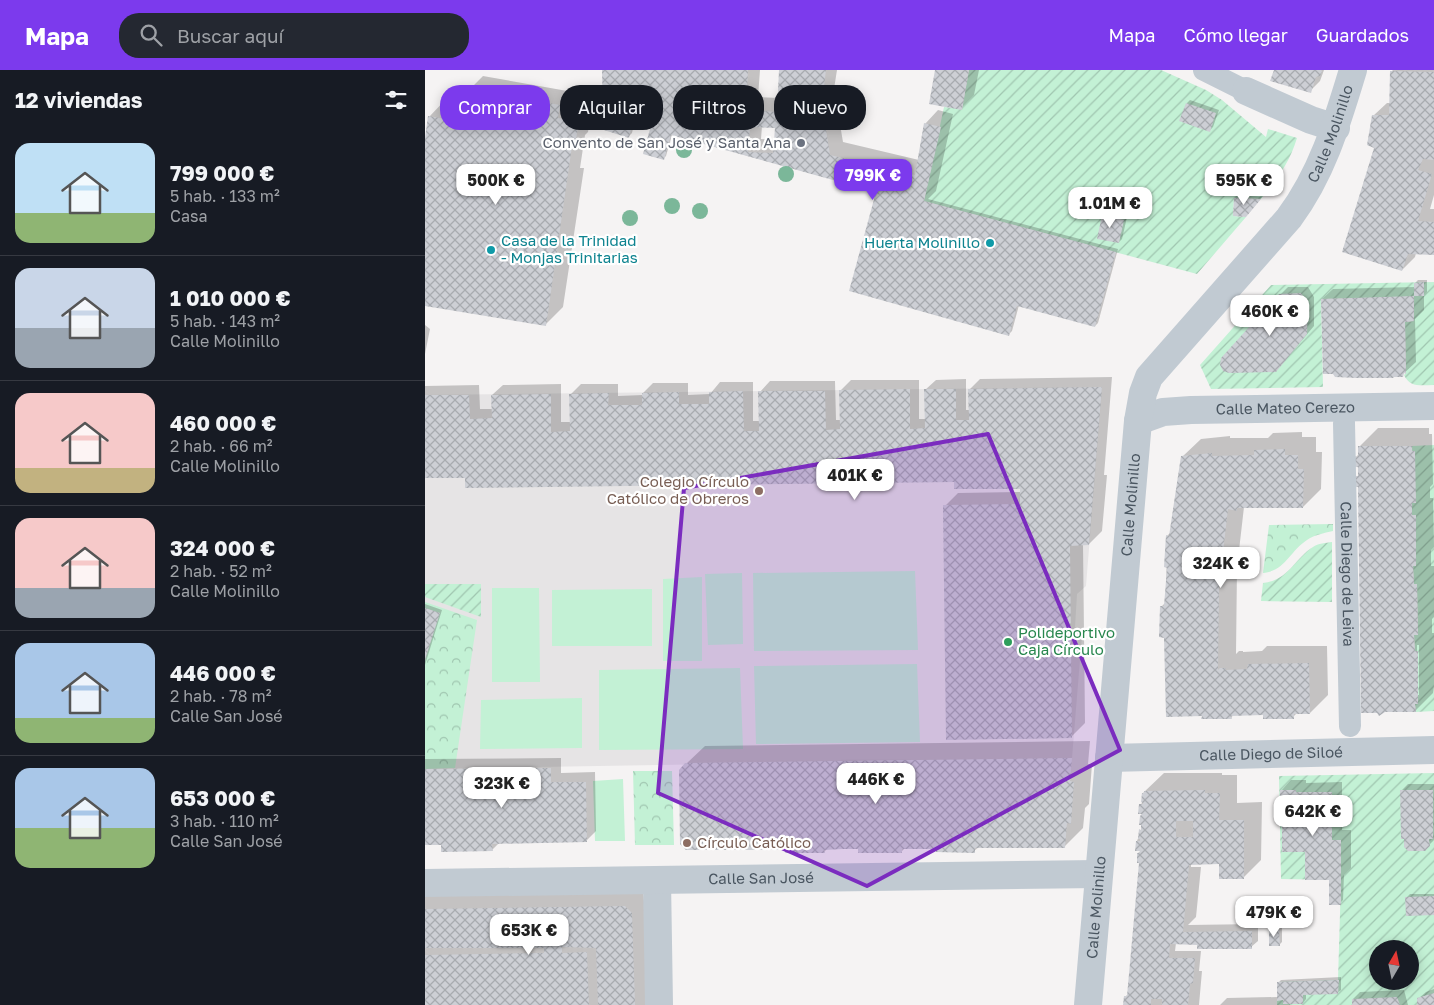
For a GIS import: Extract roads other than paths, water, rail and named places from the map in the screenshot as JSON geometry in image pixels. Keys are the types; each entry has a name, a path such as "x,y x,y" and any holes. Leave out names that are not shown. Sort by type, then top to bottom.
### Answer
{"street":[{"path":"1204,70 1311,120 1336,128"},
{"name":"Calle Molinillo","path":"1088,1005 1098,874 1143,393 1149,377 1289,218 1303,199 1317,174 1336,128 1353,70"},
{"name":"Calle Mateo Cerezo","path":"1139,421 1163,412 1191,410 1434,406"},
{"name":"Calle Diego de Leiva","path":"1344,422 1350,726"},
{"name":"Calle Diego de Siloé","path":"1109,758 1434,750"},
{"name":"Calle San José","path":"425,883 1098,874"},
{"path":"657,880 659,1005"}],"place":[{"name":"Convento de San José y Santa Ana","path":"801,143"},
{"name":"Huerta Molinillo","path":"990,243"},
{"name":"Casa de la Trinidad - Monjas Trinitarias","path":"491,250"},
{"name":"Colegio Círculo Católico de Obreros","path":"759,491"},
{"name":"Polideportivo Caja Círculo","path":"1008,642"},
{"name":"Círculo Católico","path":"687,843"}]}
